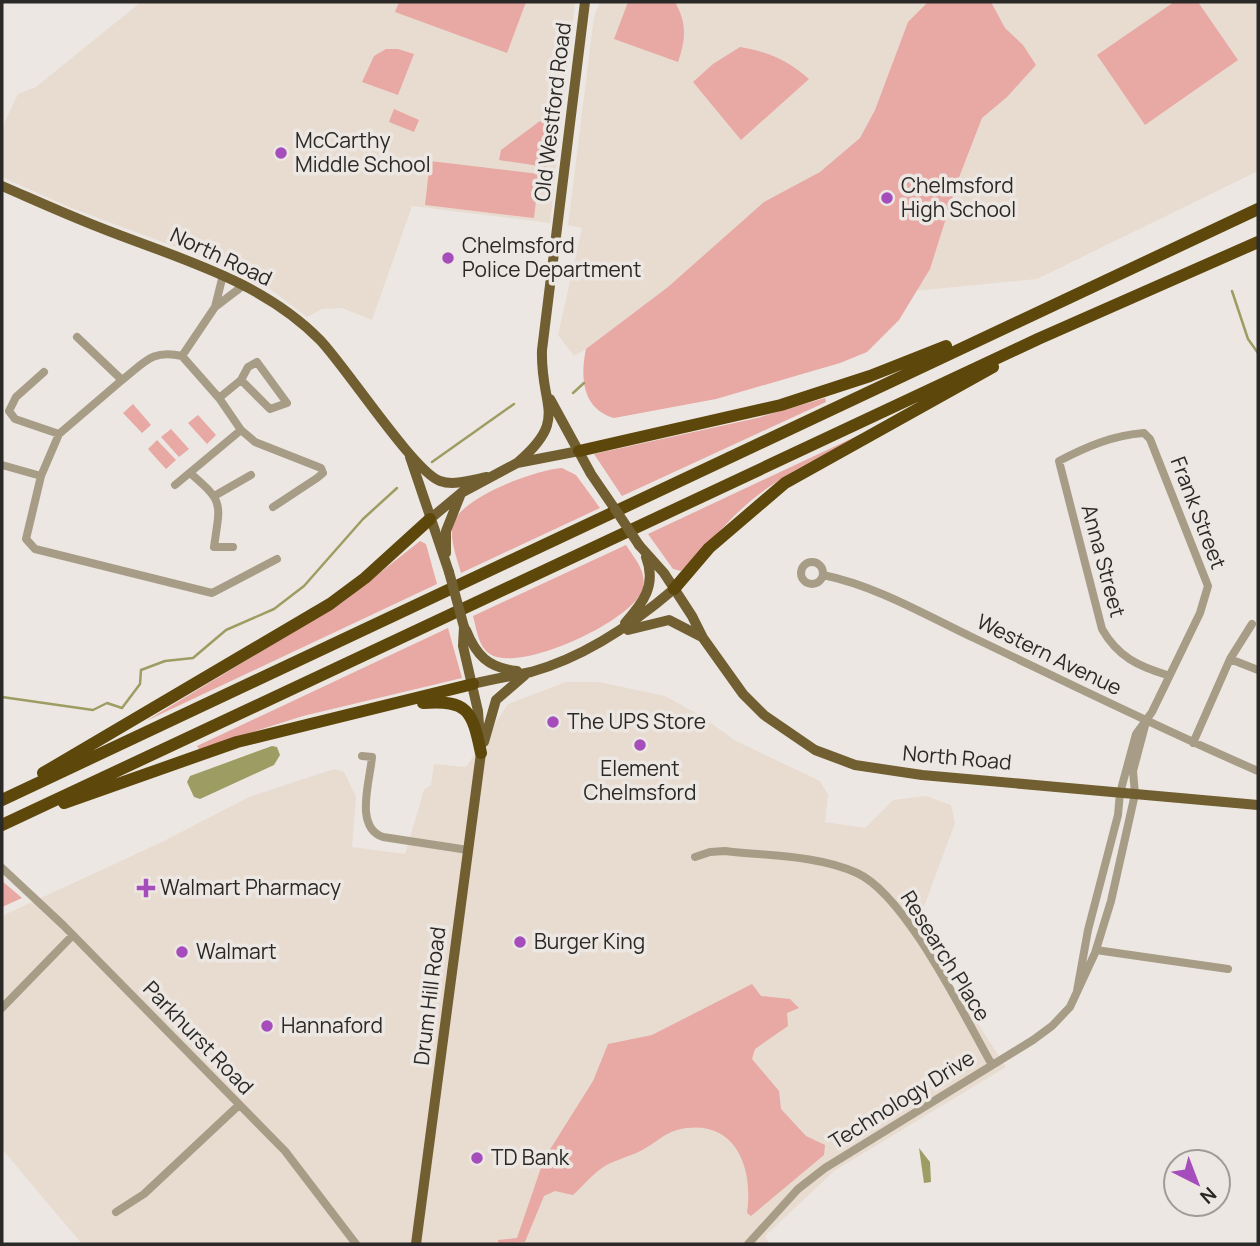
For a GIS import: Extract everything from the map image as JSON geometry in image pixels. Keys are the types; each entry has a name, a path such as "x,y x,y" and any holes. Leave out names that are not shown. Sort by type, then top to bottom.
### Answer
{"highway":[{"path":"2,798 733,457 1018,319 1258,209"},
{"path":"2,825 1038,339 1258,242"},
{"path":"579,450 781,405 870,376 1018,319"},
{"path":"674,589 709,548 785,482 961,387 1038,339"},
{"path":"2,798 330,604 365,578 430,519"},
{"path":"398,704 473,684"},
{"path":"2,825 237,742 341,714 398,704 443,700 456,704 474,722 481,753"}],"main road":[{"name":"Old Westford Road","path":"517,463 541,442 548,430 547,394 541,368 544,333 574,110 585,2"},
{"name":"North Road","path":"2,186 244,285 291,316 318,339 348,372 409,454 437,480 457,482 487,477"},
{"name":"Old Westford Road","path":"547,394 579,450"},
{"path":"430,519 487,477 517,463 579,450 607,498 642,548 650,572 649,590 640,606 615,634"},
{"name":"North Road","path":"409,454 446,560"},
{"path":"461,494 446,531 446,560 464,627 473,647 487,663 504,669 530,672"},
{"name":"North Road","path":"642,548 674,589 703,638 743,694 764,715 793,737 832,757 871,768 909,773 1258,805"},
{"path":"473,684 530,672 579,653 615,634 674,589"},
{"name":"North Road","path":"615,634 668,620 703,638"},
{"name":"Drum Hill Road","path":"464,627 463,646 473,684 481,753"},
{"name":"Drum Hill Road","path":"416,1244 481,753 496,700 530,672"}],"street":[{"path":"215,307 223,275"},
{"path":"182,356 215,307 244,285"},
{"path":"77,337 122,380"},
{"path":"273,507 317,478 323,473 321,468 255,442 241,430 219,398 182,356 164,351 154,355 59,433 41,476 26,539 35,549 212,593 277,559"},
{"path":"219,398 241,380 248,367 257,362 287,403 270,409 241,380"},
{"path":"44,372 16,397 9,411 15,419 59,433"},
{"path":"175,485 241,430"},
{"name":"Frank Street","path":"1059,461 1086,447 1144,433 1160,461 1208,586 1200,613 1146,722 1133,771 1135,794"},
{"name":"Anna Street","path":"1059,461 1102,629 1112,647 1134,664 1167,675"},
{"path":"2,465 41,476"},
{"path":"190,473 216,495 219,509 214,547 233,547"},
{"path":"216,495 251,475"},
{"name":"Western Avenue","path":"823,575 846,580 893,600 1146,722 1258,771"},
{"path":"1193,743 1230,659 1252,624"},
{"path":"1230,659 1258,670"},
{"name":"Frank Street","path":"1120,793 1136,734 1146,722"},
{"path":"362,756 372,757 366,821 372,831 379,836 468,850"},
{"name":"Technology Drive","path":"1077,991 1088,930 1118,815 1120,793"},
{"name":"Technology Drive","path":"748,1244 798,1188 825,1168 1052,1026 1070,1007 1096,950 1111,901 1135,794"},
{"name":"Research Place","path":"695,858 710,852 725,851 831,864 857,873 872,882 897,907 992,1065"},
{"name":"Parkhurst Road","path":"2,868 73,936 296,1163 356,1244"},
{"path":"2,1008 73,936"},
{"path":"1096,950 1228,969"},
{"path":"116,1212 144,1194 240,1105"}],"shaded area":[{"name":"McCarthy Middle School","path":"141,2 575,2 550,223 412,206 372,320 342,308 322,309 307,317 253,276 69,207 2,177 2,128 18,94 36,87"},
{"path":"399,2 526,2 507,53 395,12"},
{"name":"Chelmsford High School","path":"600,2 1258,2 1258,171 1037,279 641,318 574,356 558,335 582,228 568,225 594,16"},
{"path":"628,2 675,2 682,17 684,31 678,62 614,39"},
{"path":"928,2 991,2 1005,28 1023,45 1036,65 1007,97 982,118 958,180 930,269 899,320 867,352 840,363 716,399 614,418 603,414 589,400 586,391 583,370 586,349 668,287 764,202 820,172 860,138 875,110 908,22"},
{"path":"1174,2 1198,2 1238,60 1145,125 1097,55"},
{"path":"740,47 777,58 809,79 741,140 693,82 713,64"},
{"path":"386,49 398,49 414,54 398,95 362,82 374,56"},
{"path":"394,109 419,120 414,132 389,122"},
{"path":"540,121 552,123 546,167 499,160 501,150"},
{"path":"430,161 539,174 534,218 425,205"},
{"path":"825,398 826,402 622,496 594,454 757,418"},
{"path":"133,404 151,425 142,433 123,413"},
{"path":"198,415 216,435 207,444 188,423"},
{"path":"889,421 811,461 766,489 732,518 681,571 673,569 648,534"},
{"path":"171,429 189,449 179,457 161,437"},
{"path":"157,440 176,460 166,469 148,449"},
{"path":"562,468 576,475 600,508 461,573 452,536 453,524 459,514 470,504 500,487 518,479"},
{"path":"420,541 426,544 437,584 146,721 343,602"},
{"path":"626,545 639,565 644,582 636,601 620,615 574,641 525,657 504,658 490,654 483,647 473,616"},
{"path":"448,628 462,678 303,716 199,749 197,746"},
{"path":"566,682 599,682 665,696 701,716 736,741 820,781 828,795 825,822 865,828 893,800 926,796 951,805 955,823 916,928 1006,1067 834,1171 765,1236 769,1244 82,1244 2,1149 2,916 162,842 249,797 334,769 344,772 356,797 352,847 405,854 424,790 431,785 434,764 466,767 508,704"},
{"path":"272,746 277,747 280,755 274,765 200,799 194,797 187,782 190,776"},
{"path":"2,881 22,898 2,907"},
{"path":"752,984 761,996 790,999 799,1008 787,1013 788,1026 755,1049 752,1059 779,1091 781,1109 806,1136 825,1145 824,1155 751,1216 747,1213 747,1178 736,1149 726,1138 713,1130 677,1130 648,1147 605,1166 573,1195 555,1191 544,1196 525,1242 498,1244 498,1240 517,1238 544,1159 593,1081 608,1044 652,1035"},
{"path":"919,1148 930,1162 931,1182 924,1183"}],"waterway":[{"path":"1232,291 1248,339 1258,353"},
{"path":"573,393 584,383"},
{"path":"432,462 514,404"},
{"path":"2,697 93,710 107,703 122,708 140,684 141,670 165,661 193,658 226,630 274,609 304,586 363,519 397,488"}],"place":[{"name":"McCarthy Middle School","path":"281,153"},
{"name":"Chelmsford High School","path":"887,198"},
{"name":"Chelmsford Police Department","path":"448,258"},
{"name":"The UPS Store","path":"553,722"},
{"name":"Element Chelmsford","path":"640,745"},
{"name":"Walmart Pharmacy","path":"146,888"},
{"name":"Burger King","path":"520,942"},
{"name":"Walmart","path":"182,952"},
{"name":"Hannaford","path":"267,1026"},
{"name":"TD Bank","path":"477,1158"}]}
